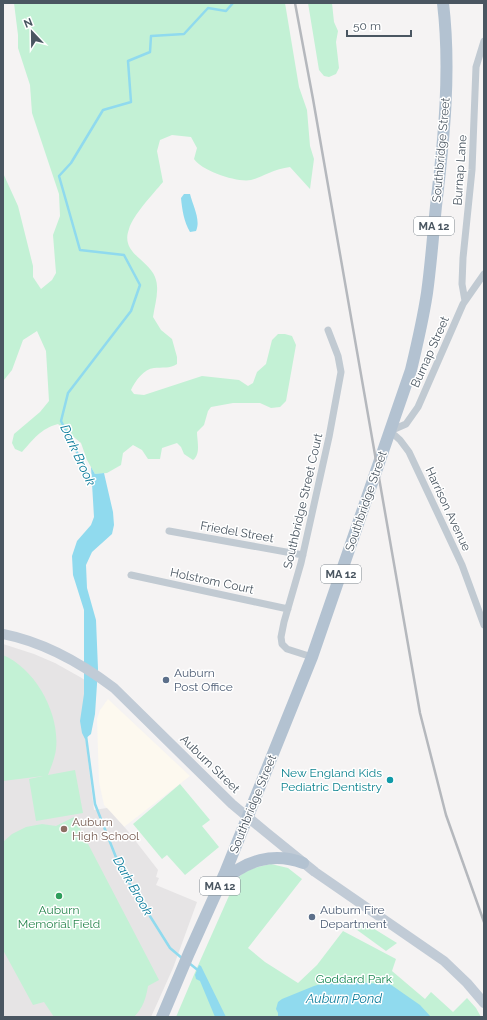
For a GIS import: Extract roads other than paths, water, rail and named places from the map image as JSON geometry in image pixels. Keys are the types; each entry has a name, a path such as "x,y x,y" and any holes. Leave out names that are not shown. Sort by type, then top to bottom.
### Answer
{"main road":[{"name":"Southbridge Street","path":"162,1017 220,886 312,658 411,370 420,333 427,292 442,154 446,99 446,56 443,3"},
{"name":"Auburn Street","path":"3,634 31,641 101,678 114,688 248,817 304,863 444,961 467,983 484,1003"},
{"path":"220,886 236,871 255,861 270,858 285,858 304,863"}],"street":[{"name":"Burnap Lane","path":"465,301 462,284 463,258 472,170 476,67 484,41"},
{"name":"Burnap Street","path":"390,432 406,424 418,407 465,301 484,274"},
{"name":"Southbridge Street Court","path":"312,658 291,651 282,644 282,632 302,555 329,437 341,372 338,356 328,330"},
{"name":"Harrison Avenue","path":"390,432 400,440 409,452 462,564 484,625"},
{"name":"Friedel Street","path":"169,531 302,555"},
{"name":"Holstrom Court","path":"131,575 288,609"}],"water":[{"path":"184,194 190,194 198,222 196,231 190,232 185,220 181,198"},
{"path":"91,467 95,474 104,473 113,512 114,525 112,534 92,552 86,565 87,588 96,620 98,669 95,714 91,734 85,739 82,733 80,721 84,694 84,610 73,575 72,556 77,541 91,525 94,517"},
{"path":"199,965 201,966 226,1017 215,1017 200,981 196,979 195,975"},
{"name":"Auburn Pond","path":"345,977 366,983 387,982 420,1005 431,1017 278,1017 276,1009 278,1002 282,999 314,986"}],"waterway":[{"name":"Dark Brook","path":"93,484 61,421 68,393 131,311 140,285 124,255 80,250 59,176 71,163 103,110 131,102 128,61 150,52 151,36 184,34 208,8 226,11 233,3"},
{"name":"Dark Brook","path":"86,736 95,804 121,870 170,948 183,959"},
{"name":"Dark Brook","path":"189,963 199,971"}],"railway":[{"path":"295,3 420,713 446,815 484,922"}],"place":[{"name":"Auburn Post Office","path":"166,680"},
{"name":"New England Kids Pediatric Dentistry","path":"390,780"},
{"name":"Auburn High School","path":"64,829"},
{"name":"Auburn Memorial Field","path":"59,896"},
{"name":"Auburn Fire Department","path":"312,917"}],"park label":[{"name":"Goddard Park","path":"354,979"}]}
